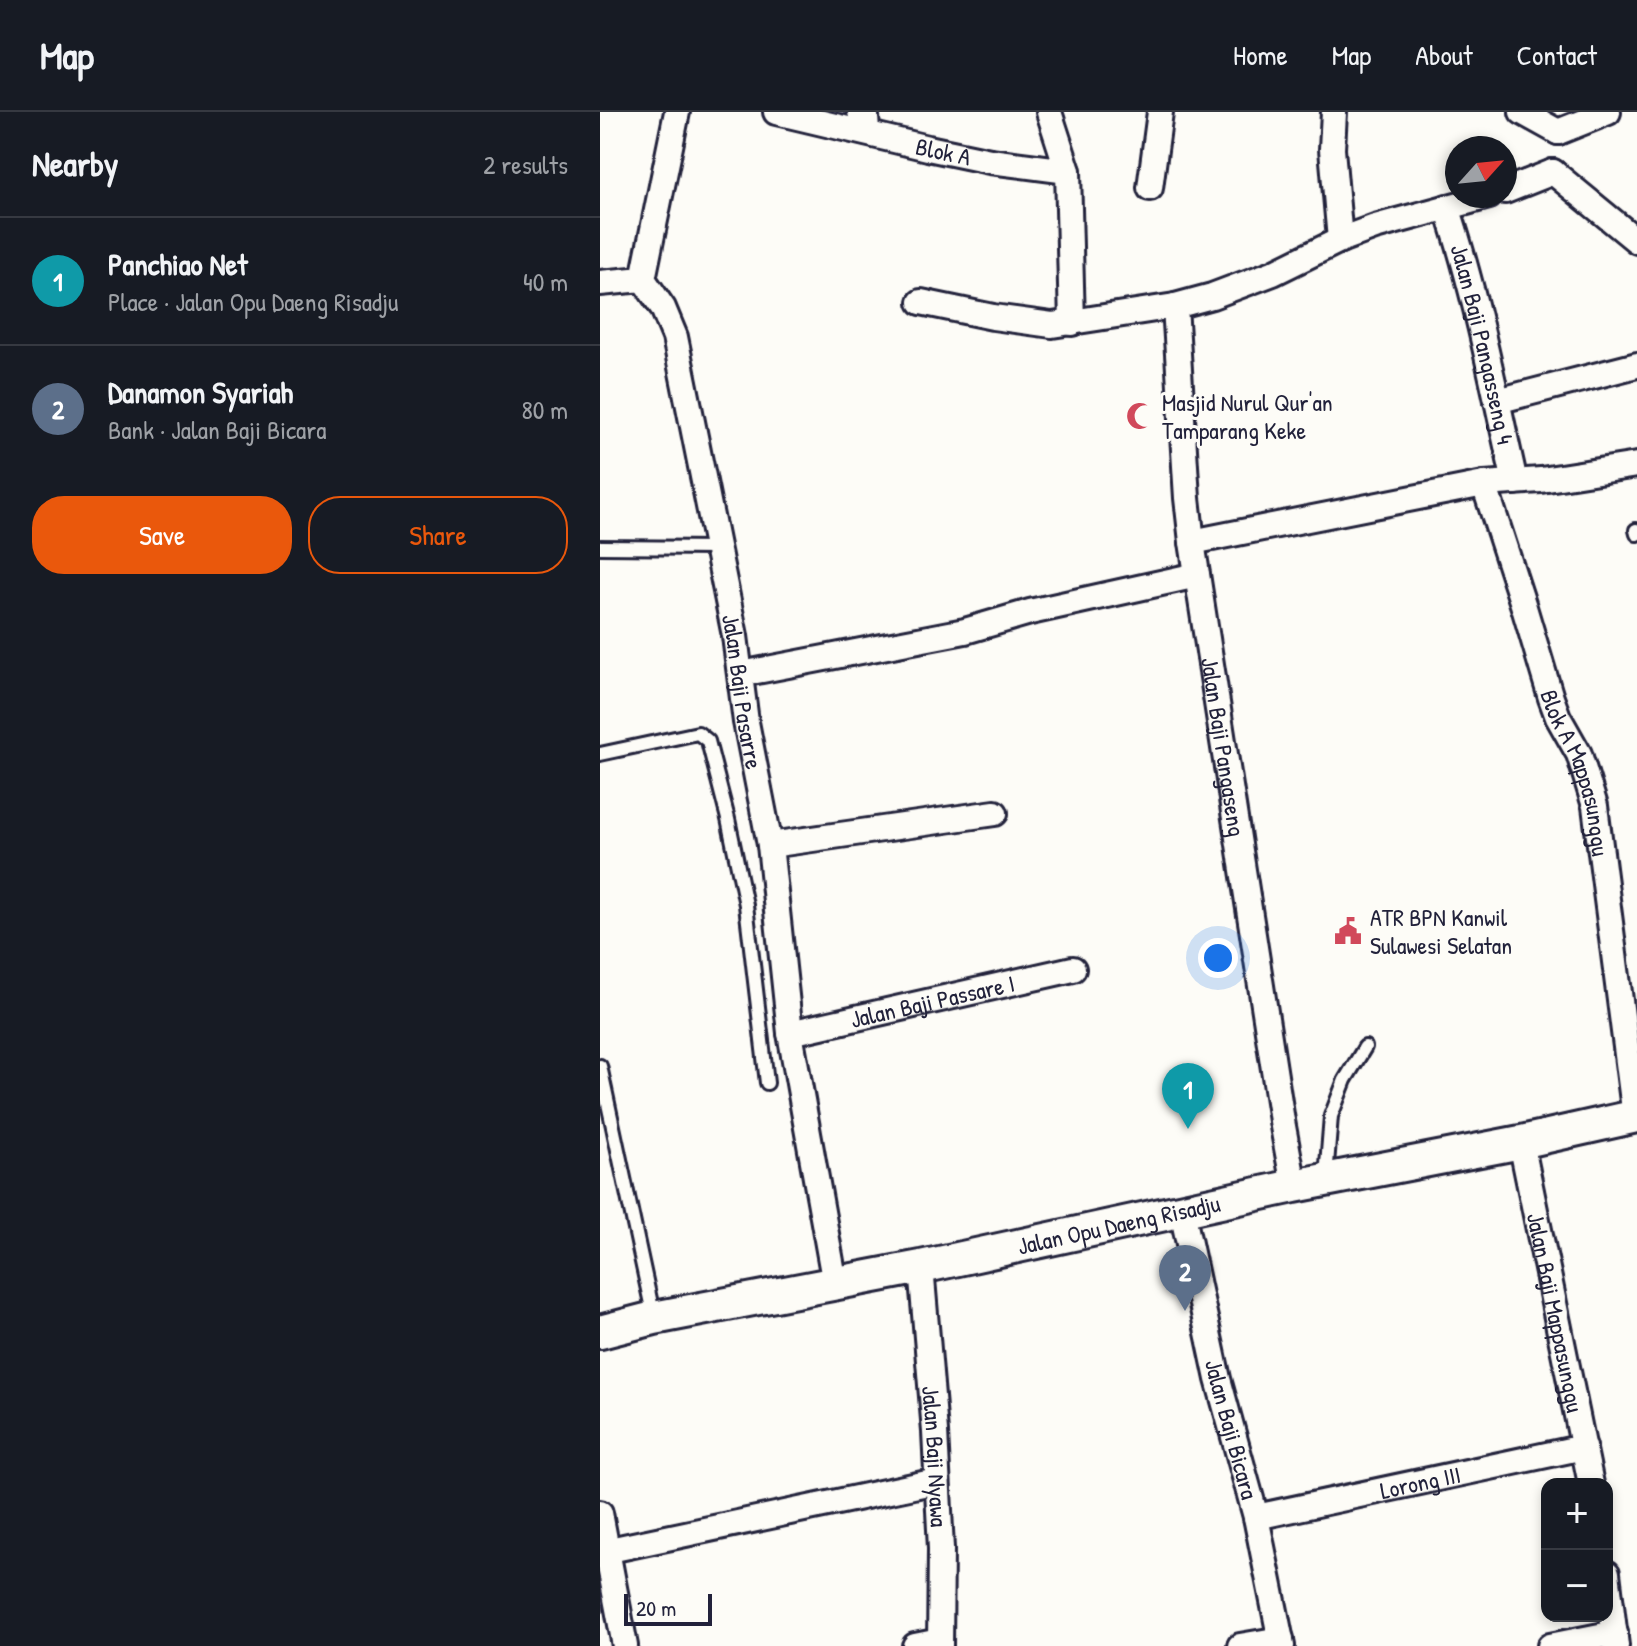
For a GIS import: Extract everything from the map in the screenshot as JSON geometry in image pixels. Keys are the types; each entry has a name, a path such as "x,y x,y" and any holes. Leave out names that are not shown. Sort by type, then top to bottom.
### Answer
{"main road":[{"name":"Jalan Opu Daeng Risadju","path":"600,1332 654,1318 921,1267 1636,1116"}],"street":[{"path":"600,283 643,279 677,112"},
{"name":"Blok A","path":"776,112 864,118 928,148 990,161 1068,171"},
{"path":"1049,112 1068,171 1072,323"},
{"path":"1150,188 1160,112"},
{"path":"1334,112 1332,149 1340,240"},
{"path":"1522,112 1558,132"},
{"path":"1558,132 1603,113"},
{"path":"1553,172 1558,132"},
{"path":"1517,187 1553,172"},
{"path":"1553,172 1637,241"},
{"path":"921,302 1052,325 1175,306 1273,273 1340,240 1375,227 1445,208"},
{"name":"Jalan Baji Pangasseng 4","path":"1447,208 1487,350 1515,482"},
{"name":"Jalan Baji Pasarre","path":"643,279 663,308 675,337 718,548 741,674 746,722 770,845 790,1033 835,1284"},
{"name":"Jalan Baji Pangaseng","path":"1175,306 1192,542 1294,1186"},
{"path":"1497,401 1637,365"},
{"path":"1192,542 1484,484 1637,465"},
{"name":"Blok A Mappasunggu","path":"1484,484 1551,698 1579,754 1595,806 1636,1116"},
{"path":"741,674 965,631 1030,612 1197,575"},
{"path":"770,845 995,813"},
{"name":"Jalan Baji Passare I","path":"790,1033 1073,969"},
{"name":"Jalan Baji Mappasunggu","path":"1521,1142 1590,1478"},
{"name":"Jalan Baji Bicara","path":"1182,1211 1218,1379 1256,1517 1281,1643"},
{"name":"Jalan Baji Nyawa","path":"921,1267 941,1549 940,1644"},
{"name":"Lorong III","path":"1256,1517 1584,1447"},
{"path":"604,1551 937,1481"},
{"path":"600,1513 604,1551 625,1646"},
{"path":"1550,1646 1616,1639 1613,1617"},
{"path":"1240,1646 1281,1643"},
{"path":"915,1646 940,1644"}],"lane":[{"path":"600,547 718,548"},
{"path":"600,754 698,733 708,741 746,905 767,1083"},
{"path":"1326,1180 1331,1116 1345,1080 1365,1047"},
{"path":"600,1066 654,1318"}],"place":[{"name":"Masjid Nurul Qur'an Tamparang Keke","path":"1140,416"},
{"name":"ATR BPN Kanwil Sulawesi Selatan","path":"1348,931"},
{"name":"Panchiao Net","path":"1188,1129"},
{"name":"Danamon Syariah","path":"1185,1311"}]}
